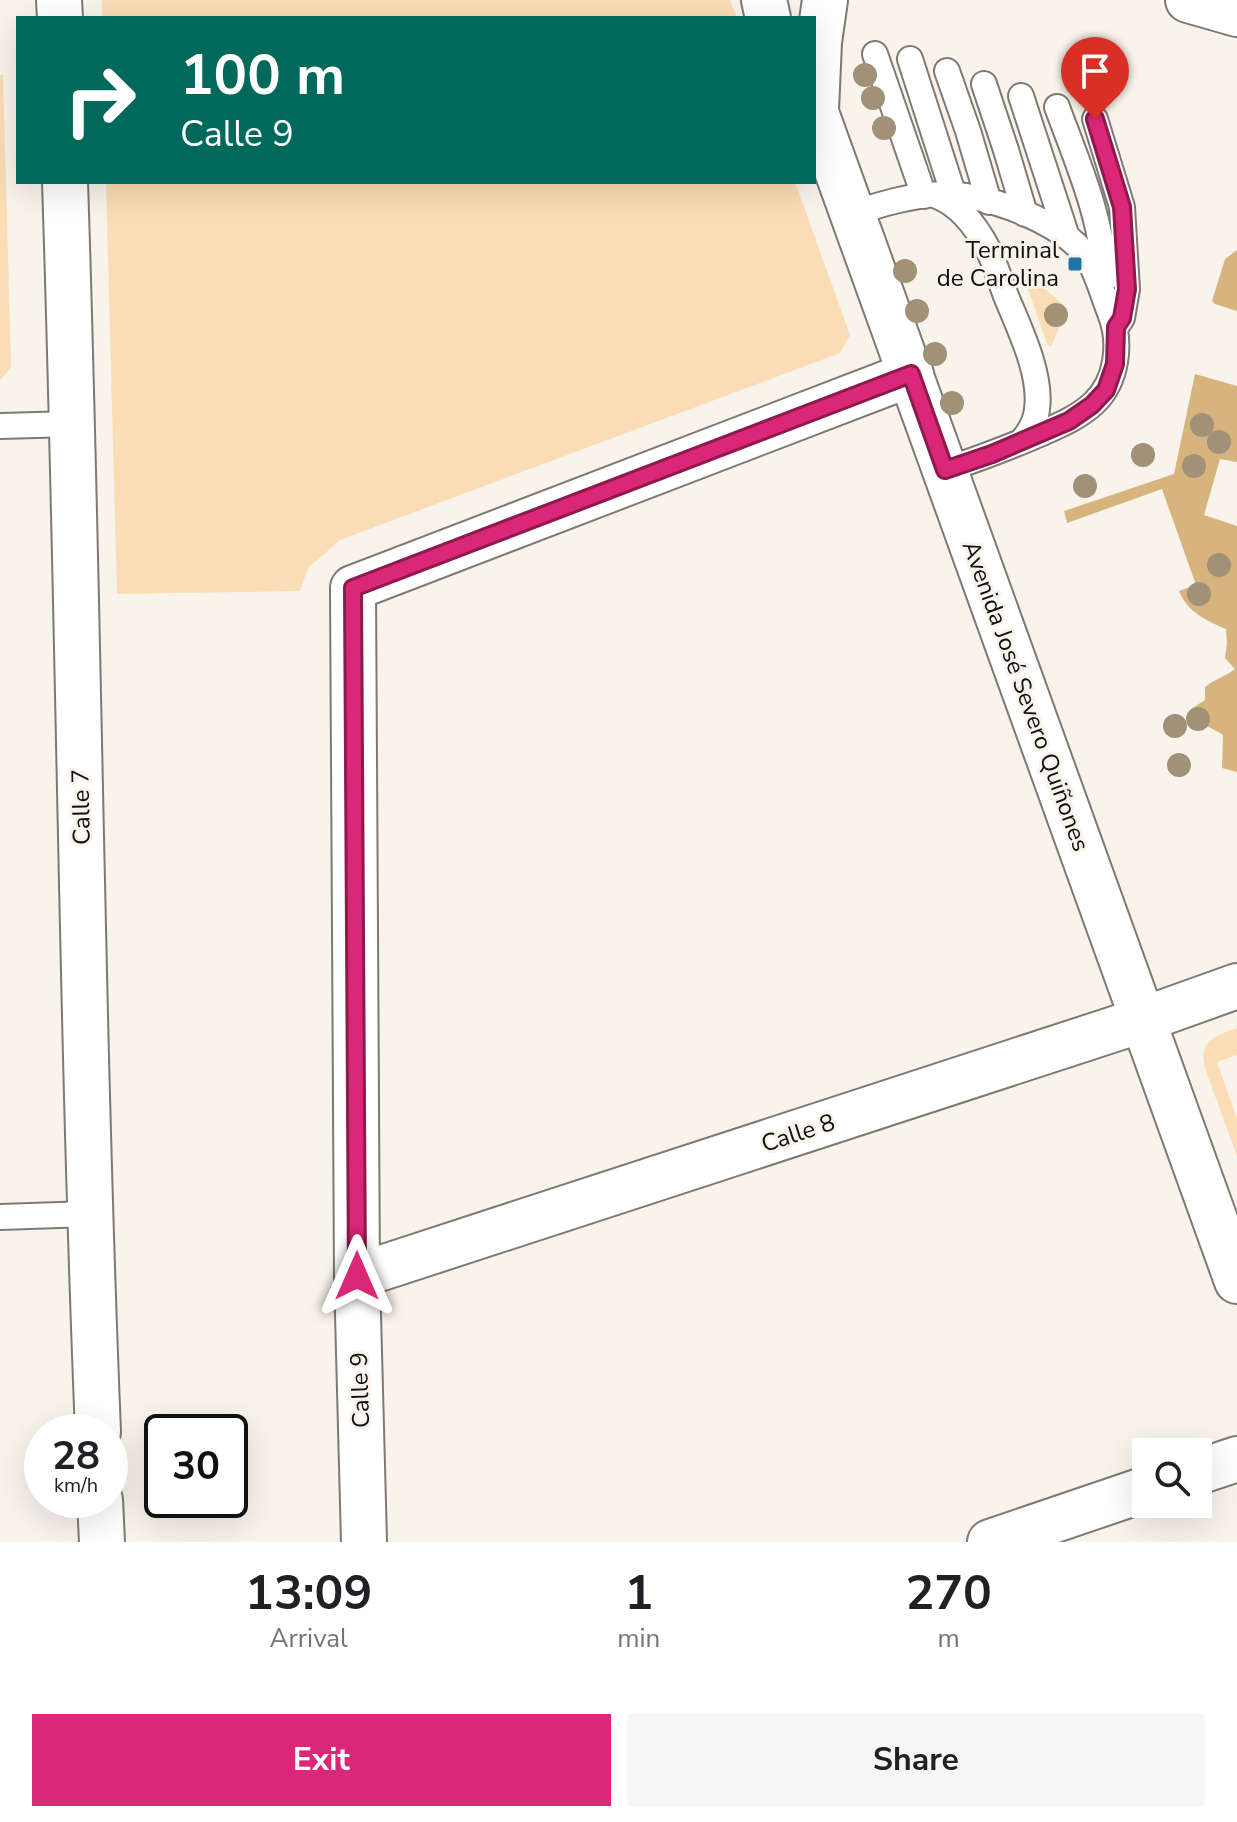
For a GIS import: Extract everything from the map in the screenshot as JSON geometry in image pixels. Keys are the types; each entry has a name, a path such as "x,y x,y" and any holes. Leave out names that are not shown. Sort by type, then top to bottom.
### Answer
{"street":[{"name":"Avenida José Severo Quiñones","path":"816,92 825,0"},
{"path":"1188,0 1237,14"},
{"name":"Avenida José Severo Quiñones","path":"816,111 1237,1281"},
{"name":"Calle 7","path":"65,184 89,1214 97,1414"},
{"name":"Calle 9","path":"364,1542 357,1276 353,588 911,374"},
{"name":"Calle 8","path":"357,1276 1142,1020 1237,986"},
{"path":"1212,1467 1237,1459"},
{"path":"990,1542 1132,1494"},
{"path":"101,1518 102,1542"}],"lane":[{"path":"875,54 938,196 958,208 988,248 1031,361 1038,407 1034,423 1021,442"},
{"path":"910,59 938,196"},
{"path":"947,71 989,202"},
{"path":"984,84 1025,214"},
{"path":"1021,96 1067,237"},
{"path":"1057,107 1083,178 1100,238 1104,298"},
{"path":"1095,119 1122,207 1127,289 1122,318 1116,327"},
{"path":"853,213 894,200 972,197 1039,219 1067,237 1089,259 1116,327 1115,364 1106,390 1092,405 1069,421 945,470"},
{"path":"0,426 73,424"},
{"path":"0,1217 89,1214"}],"shaded area":[{"path":"102,0 730,0 736,16 102,16"},
{"path":"0,75 3,75 11,367 0,381"},
{"path":"106,184 796,184 850,335 840,353 340,540 308,568 300,591 117,594"},
{"path":"1237,250 1237,311 1212,301 1225,259"},
{"path":"1022,272 1064,305 1065,314 1051,347 1047,344"},
{"path":"1195,374 1237,386 1237,462 1220,459 1204,515 1237,526 1237,772 1222,768 1223,735 1193,720 1191,709 1205,700 1205,687 1235,669 1225,658 1226,629 1192,610 1179,591 1196,585 1162,489 1067,523 1064,511 1174,474"},
{"path":"1237,1028 1237,1055 1217,1062 1237,1119 1237,1156 1207,1074 1204,1055 1208,1043"}],"place":[{"name":"Terminal de Carolina","path":"1075,264"}],"route":[{"path":"357,1276 353,588 911,374 945,470 1069,421 1092,405 1106,390 1115,364 1116,327 1122,318 1127,289 1122,207 1095,119"}]}
